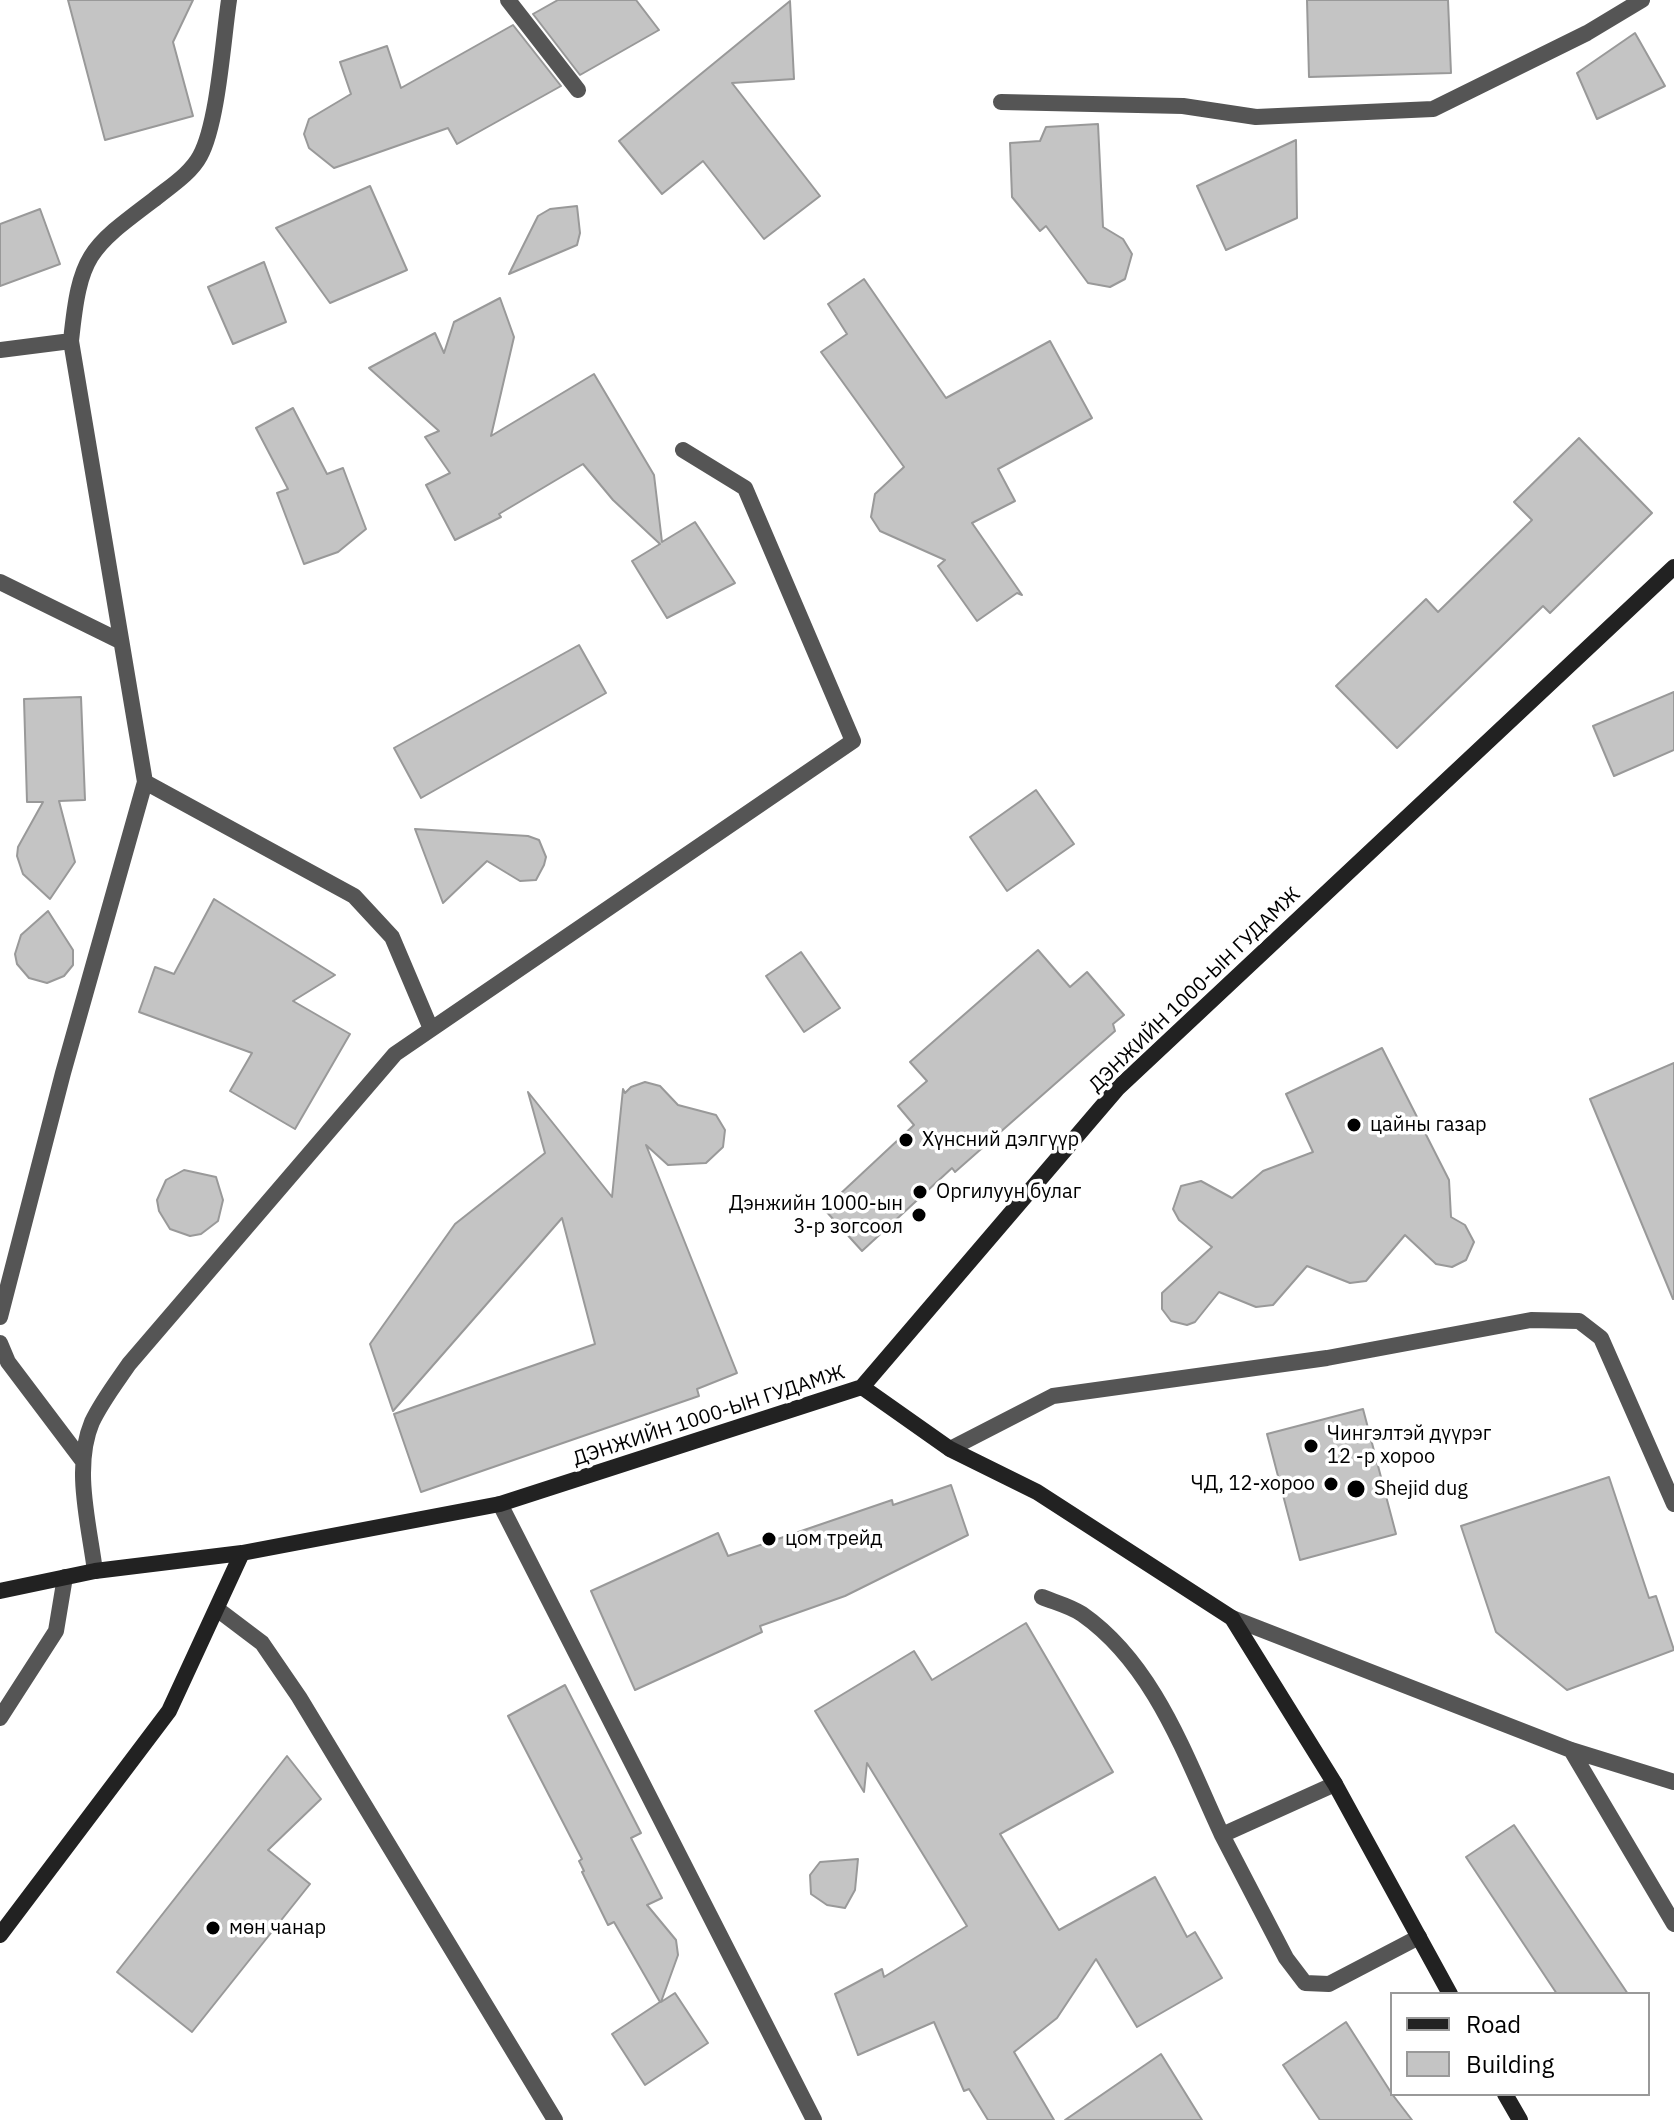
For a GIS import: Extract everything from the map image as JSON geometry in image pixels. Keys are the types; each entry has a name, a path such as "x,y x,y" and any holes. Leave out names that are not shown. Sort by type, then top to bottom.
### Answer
{"main road":[{"name":"ДЭНЖИЙН 1000-ЫН ГУДАМЖ","path":"0,1591 95,1571 242,1553 500,1504 862,1387 1117,1089 1674,567"},
{"path":"862,1387 950,1449 1037,1492 1232,1618 1335,1784 1449,1992"},
{"path":"0,1935 169,1711 242,1553"},
{"path":"1506,2096 1520,2120"}],"street":[{"path":"0,1317 63,1073 145,782 71,341 77,287 91,252 110,232 176,183 200,156 210,121 229,0"},
{"path":"508,0 578,90"},
{"path":"1001,102 1183,106 1256,117 1433,109 1587,33 1642,0"},
{"path":"0,350 71,341"},
{"path":"95,1571 82,1460 92,1424 129,1364 395,1054 853,741 745,488 683,450"},
{"path":"0,582 120,641"},
{"path":"145,782 354,896 392,937 431,1029"},
{"path":"950,1449 1053,1396 1327,1358 1531,1320 1579,1321 1601,1338 1674,1504"},
{"path":"0,1343 8,1362 82,1460"},
{"path":"500,1504 814,2120"},
{"path":"0,1718 56,1631 65,1577"},
{"path":"1042,1597 1081,1613 1137,1666 1164,1712 1222,1835 1286,1958 1305,1983 1329,1984 1419,1937"},
{"path":"217,1609 262,1643 299,1697 555,2120"},
{"path":"1232,1618 1571,1750 1674,1782"},
{"path":"1571,1750 1674,1924"},
{"path":"1222,1835 1335,1784"}],"building":[{"path":"68,0 193,0 173,42 193,116 105,140"},
{"path":"558,0 636,0 659,30 580,75 533,14"},
{"path":"1307,0 1448,0 1451,73 1309,77"},
{"path":"790,1 794,79 732,83 820,196 764,239 703,161 662,194 619,141"},
{"path":"513,25 561,86 457,144 448,128 334,168 309,148 304,134 309,119 351,94 340,62 387,46 401,88"},
{"path":"1635,33 1665,86 1597,119 1577,73"},
{"path":"1098,124 1103,227 1123,239 1132,254 1125,279 1110,287 1088,283 1046,226 1040,231 1012,197 1010,143 1040,141 1046,127"},
{"path":"1296,140 1297,218 1226,250 1197,186"},
{"path":"370,186 407,270 330,303 276,228"},
{"path":"577,206 580,233 577,245 509,274 538,216 550,209"},
{"path":"40,209 60,264 0,286 0,224"},
{"path":"264,262 286,322 233,344 208,287"},
{"path":"864,279 946,398 1050,341 1092,418 998,469 1015,501 972,523 1022,595 1017,593 977,621 938,566 945,560 880,531 871,517 875,494 904,467 821,352 847,334 828,304"},
{"path":"500,298 514,337 491,436 594,374 654,475 662,542 695,522 735,583 667,618 632,561 660,544 613,500 583,464 499,514 501,517 455,540 426,485 450,473 425,437 439,431 369,368 435,333 444,353 454,322"},
{"path":"293,408 327,474 343,468 366,529 338,552 304,564 277,493 288,489 256,428"},
{"path":"1579,438 1652,513 1550,613 1543,606 1397,748 1336,686 1426,599 1438,612 1532,520 1514,502"},
{"path":"579,645 606,693 421,798 394,748"},
{"path":"1674,692 1674,750 1614,776 1593,726"},
{"path":"81,697 85,800 59,801 75,862 50,899 23,874 17,856 18,847 43,802 27,802 24,699"},
{"path":"1036,790 1074,844 1007,891 970,837"},
{"path":"415,829 528,836 539,840 546,857 536,880 520,881 487,861 443,903"},
{"path":"214,899 335,975 293,1001 350,1034 295,1129 230,1091 252,1053 139,1012 155,967 174,974"},
{"path":"48,911 73,950 73,965 64,976 47,983 29,978 17,964 15,954 21,935"},
{"path":"1038,950 1070,987 1087,972 1124,1015 1113,1024 1115,1031 955,1172 952,1168 862,1251 824,1209 914,1125 898,1106 927,1081 910,1062"},
{"path":"801,952 840,1008 804,1032 766,976"},
{"path":"1382,1048 1449,1180 1451,1217 1465,1225 1474,1242 1466,1260 1452,1267 1436,1264 1405,1235 1366,1281 1350,1283 1307,1266 1273,1305 1256,1307 1219,1292 1195,1322 1187,1325 1171,1321 1162,1309 1162,1293 1212,1247 1179,1220 1173,1209 1181,1186 1201,1181 1232,1198 1263,1171 1313,1152 1286,1094"},
{"path":"1674,1063 1674,1299 1673,1299 1590,1099"},
{"path":"645,1082 660,1086 678,1105 716,1115 725,1130 723,1147 706,1163 668,1165 646,1145 737,1373 697,1389 699,1396 421,1492 394,1414 595,1344 562,1218 393,1411 370,1344 455,1224 545,1153 528,1092 612,1197 623,1089 625,1093"},
{"path":"184,1170 216,1177 223,1200 218,1221 201,1234 190,1236 170,1229 159,1211 157,1200 166,1180"},
{"name":"ЧД, 12-хороо","path":"1363,1409 1396,1534 1300,1560 1267,1434"},
{"path":"1609,1477 1649,1598 1656,1596 1674,1650 1567,1690 1496,1632 1461,1526"},
{"path":"951,1485 968,1535 845,1596 760,1626 762,1632 635,1690 591,1591 718,1533 728,1556 892,1500 893,1505"},
{"path":"1026,1623 1113,1772 1000,1834 1059,1930 1155,1877 1187,1937 1195,1932 1222,1978 1137,2027 1096,1959 1057,2018 1014,2052 1054,2120 988,2120 969,2089 964,2091 934,2022 858,2055 835,1994 882,1969 884,1977 967,1926 867,1763 864,1792 815,1711 914,1651 932,1680"},
{"path":"565,1685 641,1833 631,1838 662,1898 647,1905 676,1940 678,1955 661,2002 675,1993 708,2043 645,2085 612,2034 660,2002 614,1922 608,1925 582,1872 579,1861 582,1859 508,1716"},
{"name":"мөн чанар","path":"287,1756 321,1799 268,1850 310,1884 192,2032 117,1972"},
{"path":"1514,1825 1627,1992 1556,1992 1466,1857"},
{"path":"858,1859 855,1890 845,1908 827,1905 811,1894 810,1875 820,1862"},
{"path":"1346,2022 1390,2091 1390,2096 1394,2096 1412,2120 1320,2120 1283,2065"},
{"path":"1161,2054 1202,2120 1065,2120"}],"place":[{"name":"цайны газар","path":"1354,1125"},
{"name":"Хүнсний дэлгүүр","path":"906,1140"},
{"name":"Оргилуун булаг","path":"920,1192"},
{"name":"Дэнжийн 1000-ын 3-р зогсоол","path":"919,1215"},
{"name":"Чингэлтэй дүүрэг 12 -р хороо","path":"1311,1446"},
{"name":"ЧД, 12-хороо","path":"1331,1484"},
{"name":"Shejid dug","path":"1356,1489"},
{"name":"цом трейд","path":"769,1539"},
{"name":"мөн чанар","path":"213,1928"}]}
